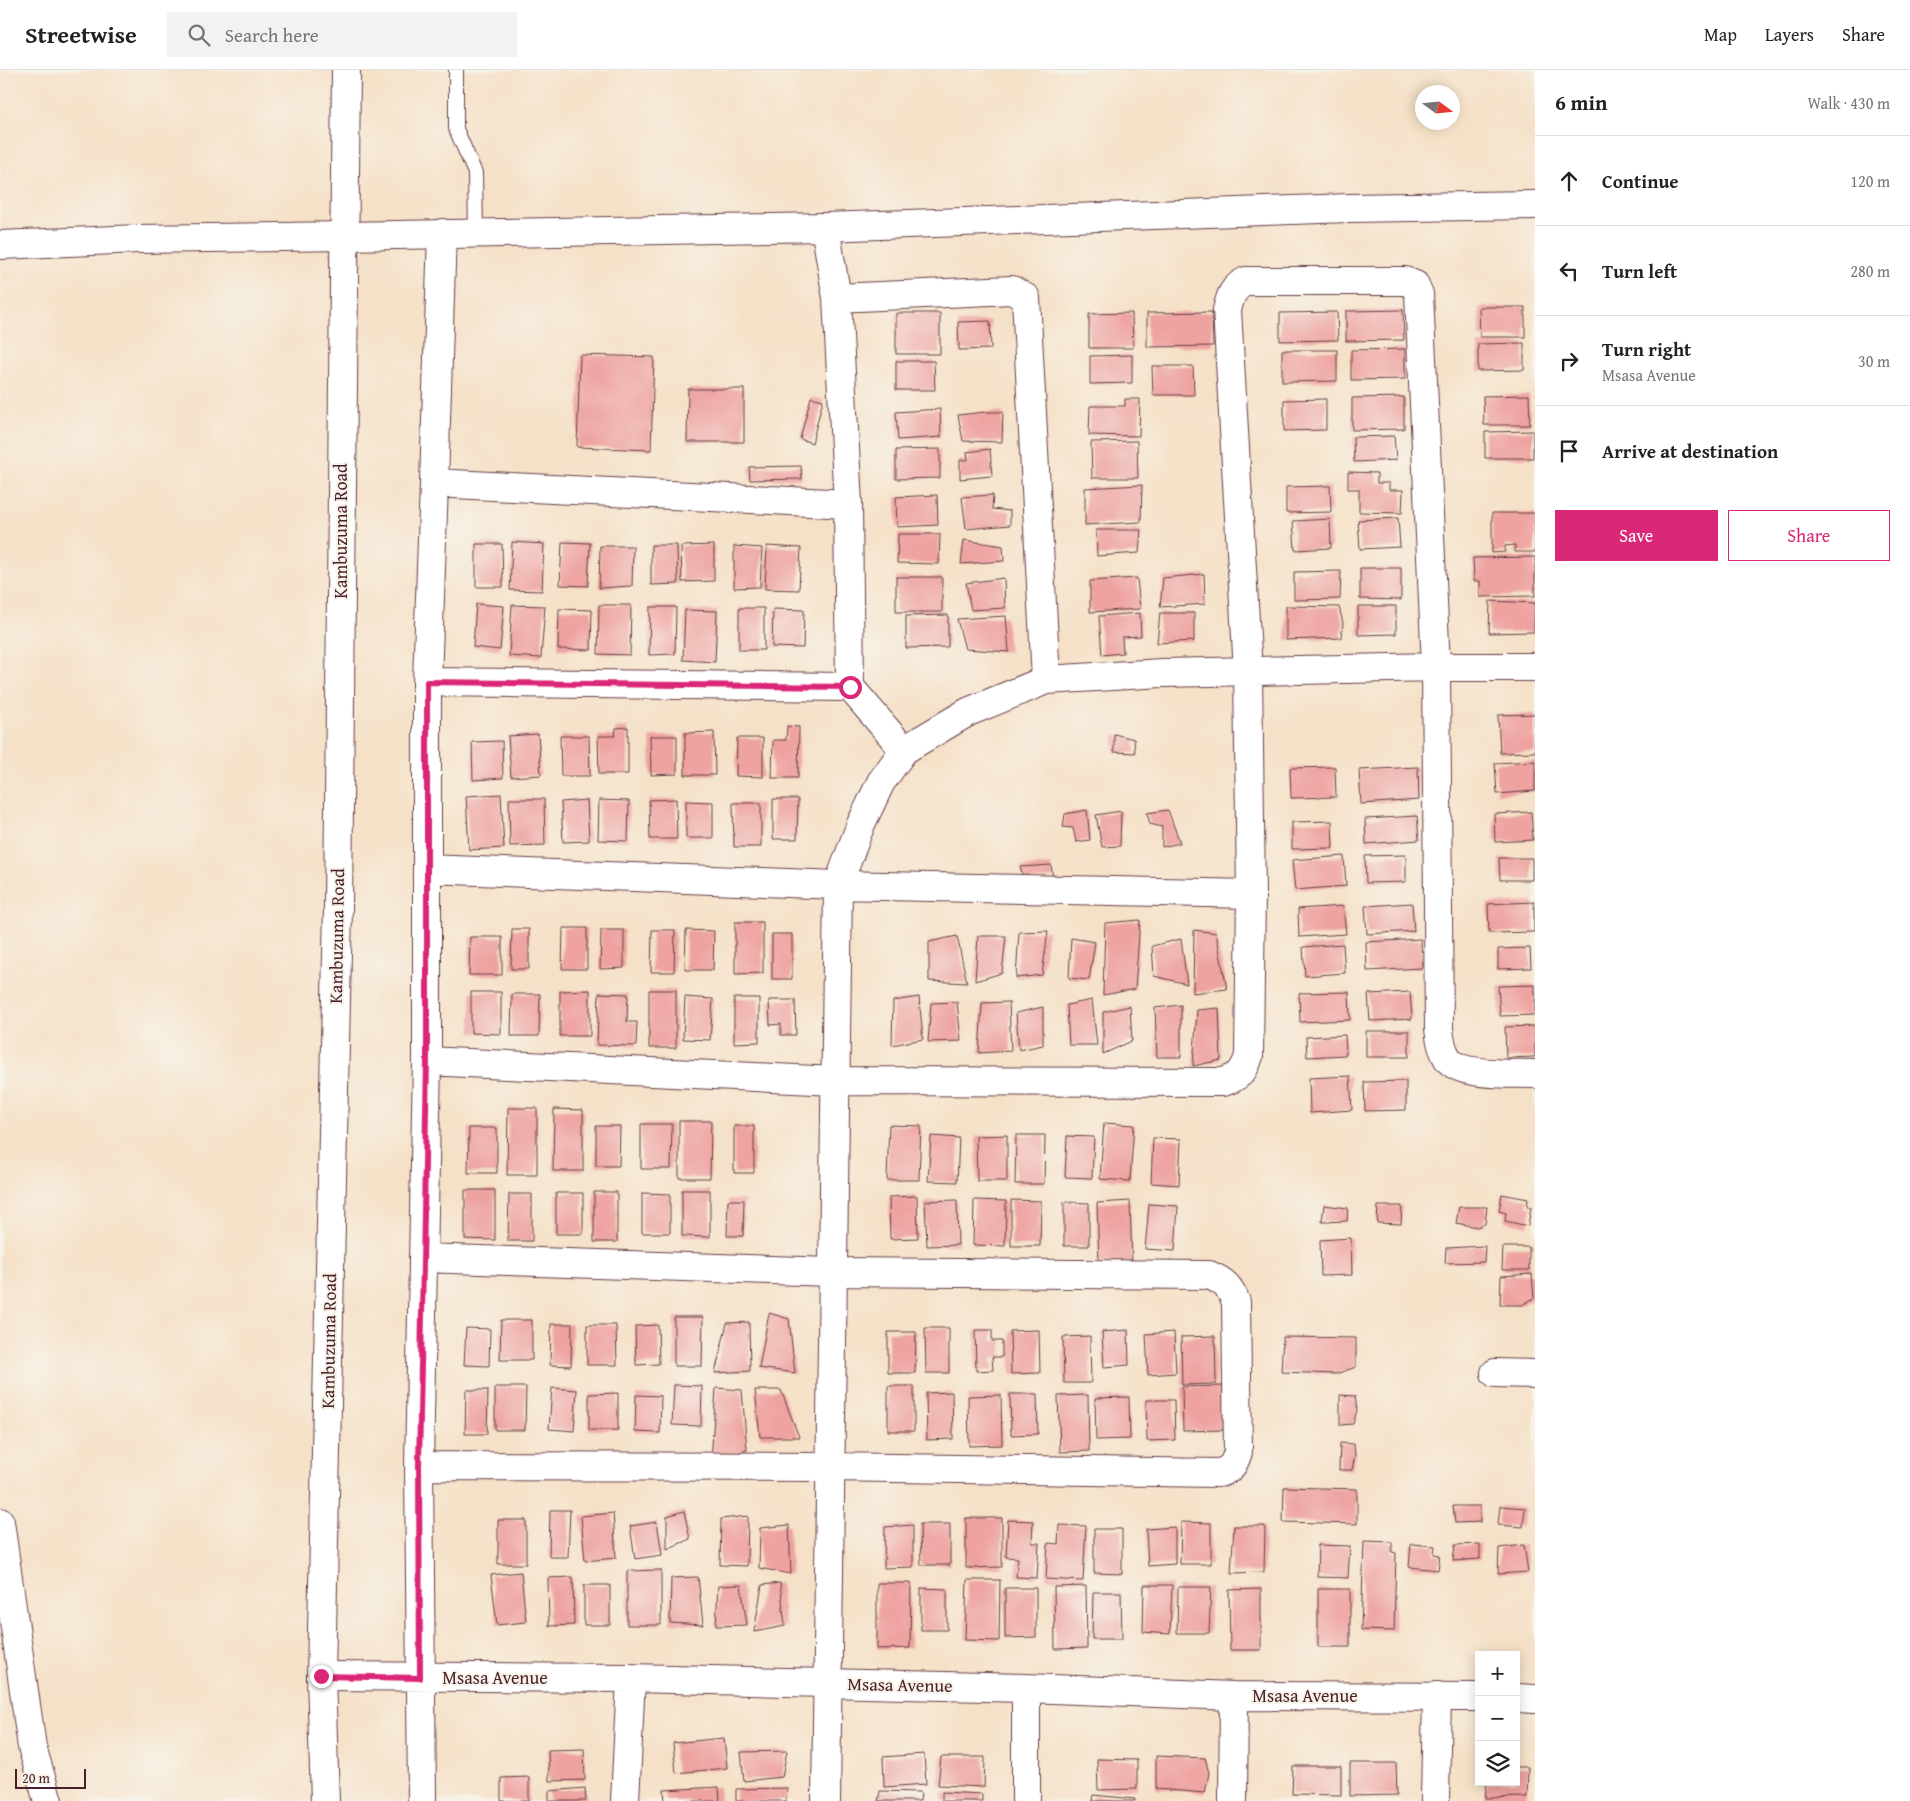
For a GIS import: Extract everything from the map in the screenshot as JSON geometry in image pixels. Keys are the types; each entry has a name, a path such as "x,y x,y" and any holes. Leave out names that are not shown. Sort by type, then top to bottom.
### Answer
{"street":[{"name":"Kambuzuma Road","path":"325,1801 321,1676 338,908 346,70"},
{"path":"0,245 138,239 824,227 1350,208 1535,204"},
{"path":"824,227 837,298 848,504 850,687 904,750"},
{"path":"422,1801 419,1466 427,1061 427,682 442,233"},
{"path":"427,1061 834,1081 1223,1082 1235,1078 1245,1070 1248,1056 1251,894 1248,672 1227,310 1234,290 1246,281 1405,281 1415,285 1418,289 1436,667 1439,1029 1442,1047 1449,1061 1466,1071 1535,1074"},
{"path":"837,298 1012,290 1026,298 1046,680"},
{"path":"434,483 848,504"},
{"path":"826,1801 838,885 861,824 881,782 904,750 968,712 1046,680 1162,673 1436,667 1535,668"},
{"path":"427,682 850,687"},
{"path":"427,869 838,885 1251,894"},
{"path":"419,1466 829,1468 1218,1473 1229,1471 1234,1464 1238,1452 1236,1302 1231,1288 1222,1280 1209,1275 832,1272 423,1258"},
{"path":"1495,1373 1535,1374"},
{"path":"0,1522 32,1747 48,1801"},
{"name":"Msasa Avenue","path":"321,1676 631,1678 1026,1688 1234,1696 1437,1696 1475,1698"},
{"path":"625,1801 631,1678"},
{"path":"1026,1688 1026,1801"},
{"path":"1233,1801 1234,1696"},
{"path":"1435,1801 1437,1696"},
{"path":"1520,1698 1535,1699"}],"lane":[{"path":"456,70 456,130 475,173 476,233"}],"building":[{"path":"1479,307 1525,307 1525,337 1480,337"},
{"path":"1403,310 1404,340 1346,341 1346,311"},
{"path":"1212,312 1213,346 1147,347 1147,313"},
{"path":"1337,312 1338,340 1280,341 1280,313"},
{"path":"896,313 940,313 940,354 896,354"},
{"path":"1132,313 1133,348 1089,348 1089,314"},
{"path":"990,321 991,349 959,350 958,322"},
{"path":"1524,343 1524,370 1478,371 1478,344"},
{"path":"1405,349 1405,379 1351,380 1351,350"},
{"path":"1282,350 1337,350 1337,381 1282,382"},
{"path":"580,355 654,357 651,450 577,447"},
{"path":"1132,355 1132,383 1090,384 1090,356"},
{"path":"896,361 934,361 935,390 896,390"},
{"path":"1152,366 1193,366 1194,395 1153,395"},
{"path":"688,389 744,389 744,442 687,442"},
{"path":"1529,395 1530,425 1484,425 1483,396"},
{"path":"811,397 823,400 812,443 800,439"},
{"path":"1404,397 1404,429 1352,430 1352,398"},
{"path":"1125,399 1140,399 1139,436 1089,435 1090,406 1125,406"},
{"path":"1326,399 1326,430 1284,431 1284,400"},
{"path":"940,409 941,437 898,440 896,412"},
{"path":"1003,412 1002,442 963,441 958,415"},
{"path":"1533,431 1533,458 1485,458 1485,432"},
{"path":"1394,436 1396,460 1354,462 1353,437"},
{"path":"1137,441 1138,478 1092,478 1091,442"},
{"path":"940,449 940,478 896,479 896,450"},
{"path":"990,449 992,476 960,479 960,460 968,460 967,452"},
{"path":"801,466 802,479 750,480 749,467"},
{"path":"1348,472 1377,473 1377,483 1389,483 1389,490 1403,490 1402,513 1359,512 1359,489 1348,489"},
{"path":"1142,485 1141,522 1085,525 1085,488"},
{"path":"1330,486 1331,512 1286,513 1286,487"},
{"path":"937,495 938,525 897,527 896,497"},
{"path":"993,495 992,509 1010,511 1010,525 966,529 962,497"},
{"path":"1492,513 1535,513 1535,552 1515,552 1515,545 1505,546 1505,552 1492,553"},
{"path":"1398,518 1400,547 1360,549 1358,520"},
{"path":"1330,519 1331,548 1295,550 1293,521"},
{"path":"1096,530 1141,530 1139,553 1097,556"},
{"path":"898,534 940,534 939,564 897,563"},
{"path":"964,540 1003,546 1004,561 961,564"},
{"path":"512,542 544,544 542,591 510,590"},
{"path":"562,542 590,543 588,586 560,585"},
{"path":"476,544 502,544 503,587 476,587"},
{"path":"651,545 677,545 678,584 651,585"},
{"path":"714,545 714,581 682,582 681,546"},
{"path":"600,546 633,546 632,586 599,588"},
{"path":"734,546 762,548 760,587 734,588"},
{"path":"767,546 801,548 799,590 765,589"},
{"path":"1535,557 1535,596 1480,597 1480,581 1474,581 1473,558"},
{"path":"1360,568 1401,568 1401,600 1360,599"},
{"path":"1341,571 1340,599 1294,600 1294,572"},
{"path":"1204,574 1205,604 1160,607 1163,578"},
{"path":"896,577 942,577 942,612 896,612"},
{"path":"1004,578 1005,608 971,610 966,583"},
{"path":"1137,578 1140,609 1090,612 1090,581"},
{"path":"1490,601 1535,603 1534,632 1489,633"},
{"path":"476,604 504,606 500,650 473,647"},
{"path":"512,605 545,606 541,658 509,656"},
{"path":"599,605 631,605 630,655 598,654"},
{"path":"1286,606 1339,607 1343,623 1341,638 1286,640"},
{"path":"1358,606 1396,606 1396,634 1358,635"},
{"path":"650,607 676,607 675,654 649,655"},
{"path":"739,608 764,608 764,650 739,650"},
{"path":"559,609 592,610 591,650 558,649"},
{"path":"773,609 804,610 803,648 772,647"},
{"path":"685,610 717,611 715,662 683,660"},
{"path":"1140,613 1141,636 1122,637 1123,653 1102,655 1099,616"},
{"path":"1160,613 1194,613 1194,641 1157,643"},
{"path":"948,615 948,647 906,648 906,616"},
{"path":"1006,616 1009,652 965,649 957,619"},
{"path":"1535,714 1535,752 1500,753 1498,715"},
{"path":"787,726 799,727 798,778 772,778 773,740 786,740"},
{"path":"628,727 628,774 599,774 598,736 615,736 616,728"},
{"path":"714,732 715,775 685,775 685,733"},
{"path":"538,734 541,775 511,777 508,736"},
{"path":"1114,734 1134,739 1135,753 1114,752"},
{"path":"560,736 589,736 590,776 561,776"},
{"path":"650,736 677,736 677,774 651,775"},
{"path":"737,738 763,738 763,777 736,776"},
{"path":"502,741 503,778 473,780 472,742"},
{"path":"1535,761 1535,791 1497,794 1495,763"},
{"path":"1335,767 1336,797 1291,798 1290,768"},
{"path":"1418,767 1419,800 1361,804 1359,770"},
{"path":"501,794 504,848 469,850 466,796"},
{"path":"509,799 544,799 545,845 510,846"},
{"path":"676,799 677,839 650,839 649,800"},
{"path":"773,799 798,799 797,839 773,839"},
{"path":"587,800 589,841 563,842 561,802"},
{"path":"599,800 629,801 628,841 598,840"},
{"path":"686,801 713,802 713,838 686,838"},
{"path":"733,803 761,803 761,847 734,847"},
{"path":"1087,810 1090,840 1076,842 1073,828 1063,827 1065,814"},
{"path":"1168,810 1180,843 1162,847 1162,827 1150,824 1147,813"},
{"path":"1121,811 1120,846 1102,847 1096,815"},
{"path":"1531,812 1533,840 1495,842 1494,814"},
{"path":"1417,816 1419,840 1366,844 1365,819"},
{"path":"1332,821 1333,848 1292,849 1292,822"},
{"path":"1406,855 1406,882 1366,883 1365,856"},
{"path":"1344,856 1346,886 1295,890 1292,860"},
{"path":"1499,858 1532,858 1532,880 1500,880"},
{"path":"1051,865 1053,878 1025,882 1020,867"},
{"path":"1534,902 1534,932 1489,933 1488,904"},
{"path":"1412,903 1414,931 1367,934 1365,906"},
{"path":"1343,906 1346,934 1299,937 1298,909"},
{"path":"1140,920 1135,989 1103,995 1105,923"},
{"path":"735,922 763,922 763,973 735,974"},
{"path":"563,928 587,928 587,969 562,969"},
{"path":"512,929 529,929 529,969 511,969"},
{"path":"601,930 624,930 624,968 600,969"},
{"path":"652,930 675,930 674,972 651,972"},
{"path":"686,930 714,931 713,970 685,970"},
{"path":"1194,930 1216,933 1227,989 1193,993"},
{"path":"1048,931 1042,975 1016,978 1019,932"},
{"path":"772,934 792,934 792,979 772,979"},
{"path":"957,936 967,983 929,981 929,942"},
{"path":"978,936 1006,936 1002,973 975,981"},
{"path":"470,937 502,937 502,975 469,975"},
{"path":"1071,938 1095,942 1089,980 1069,978"},
{"path":"1181,939 1187,984 1154,976 1152,946"},
{"path":"1421,939 1422,968 1367,971 1366,942"},
{"path":"1343,944 1345,973 1305,976 1303,947"},
{"path":"1530,948 1531,968 1498,969 1498,949"},
{"path":"1535,985 1535,1015 1500,1016 1498,986"},
{"path":"590,990 590,1036 560,1036 560,991"},
{"path":"649,990 676,990 676,1048 649,1048"},
{"path":"471,992 501,992 501,1034 471,1033"},
{"path":"1349,992 1350,1020 1300,1022 1299,993"},
{"path":"1410,992 1412,1019 1370,1021 1368,994"},
{"path":"599,993 628,994 627,1022 637,1022 636,1046 597,1045"},
{"path":"512,994 540,994 539,1036 511,1036"},
{"path":"685,997 713,999 710,1040 683,1039"},
{"path":"919,997 923,1039 892,1045 893,1001"},
{"path":"734,998 759,998 759,1042 734,1043"},
{"path":"769,1000 795,1000 796,1035 781,1035 781,1024 770,1025"},
{"path":"1092,1000 1097,1045 1069,1045 1067,1005"},
{"path":"957,1002 961,1041 928,1042 931,1003"},
{"path":"1009,1002 1011,1051 979,1053 982,1003"},
{"path":"1181,1005 1181,1057 1157,1057 1155,1008"},
{"path":"1130,1006 1132,1041 1103,1054 1103,1012"},
{"path":"1043,1007 1043,1045 1019,1050 1016,1013"},
{"path":"1219,1008 1221,1060 1193,1066 1197,1010"},
{"path":"1535,1026 1535,1057 1506,1058 1505,1027"},
{"path":"1366,1031 1409,1031 1409,1057 1366,1057"},
{"path":"1345,1035 1346,1055 1307,1057 1306,1037"},
{"path":"1350,1076 1352,1110 1310,1113 1309,1078"},
{"path":"1406,1081 1406,1110 1365,1111 1364,1082"},
{"path":"508,1108 537,1108 537,1175 507,1175"},
{"path":"554,1109 583,1110 583,1171 553,1171"},
{"path":"679,1121 711,1121 710,1178 679,1178"},
{"path":"1104,1123 1134,1125 1130,1181 1100,1179"},
{"path":"641,1124 672,1124 671,1169 641,1169"},
{"path":"889,1125 921,1126 919,1180 887,1180"},
{"path":"596,1126 620,1126 619,1166 596,1166"},
{"path":"734,1126 754,1126 754,1173 734,1173"},
{"path":"469,1128 497,1128 497,1173 468,1173"},
{"path":"1007,1135 1007,1181 977,1181 976,1136"},
{"path":"1016,1135 1045,1135 1044,1184 1015,1184"},
{"path":"931,1136 959,1138 957,1182 928,1181"},
{"path":"1067,1136 1094,1137 1092,1178 1065,1177"},
{"path":"1153,1138 1181,1139 1179,1185 1151,1183"},
{"path":"465,1190 495,1190 495,1240 465,1239"},
{"path":"682,1190 710,1190 710,1237 682,1236"},
{"path":"594,1192 617,1192 617,1242 594,1242"},
{"path":"556,1193 583,1193 583,1234 556,1234"},
{"path":"642,1193 670,1194 670,1233 642,1233"},
{"path":"509,1194 532,1194 532,1241 508,1241"},
{"path":"1502,1194 1528,1199 1527,1207 1531,1207 1528,1226 1505,1221 1506,1213 1499,1211"},
{"path":"917,1196 918,1238 890,1239 889,1197"},
{"path":"728,1200 744,1200 743,1236 727,1236"},
{"path":"957,1200 958,1245 927,1246 925,1201"},
{"path":"974,1200 1006,1201 1005,1246 973,1245"},
{"path":"1011,1200 1041,1201 1040,1246 1011,1246"},
{"path":"1130,1201 1132,1263 1099,1265 1097,1203"},
{"path":"1064,1202 1089,1203 1089,1246 1064,1246"},
{"path":"1149,1204 1178,1206 1175,1251 1145,1249"},
{"path":"1324,1205 1348,1208 1347,1221 1322,1222"},
{"path":"1378,1206 1402,1206 1401,1224 1377,1223"},
{"path":"1459,1207 1487,1207 1485,1224 1477,1227 1456,1223"},
{"path":"1351,1238 1352,1275 1321,1276 1320,1240"},
{"path":"1485,1246 1484,1262 1445,1263 1446,1248"},
{"path":"1503,1247 1529,1247 1529,1270 1502,1270"},
{"path":"1532,1274 1534,1298 1522,1305 1500,1305 1501,1276"},
{"path":"769,1313 789,1319 795,1373 759,1368"},
{"path":"674,1317 703,1317 702,1366 674,1366"},
{"path":"501,1320 532,1320 532,1360 500,1360"},
{"path":"749,1322 750,1371 715,1373 727,1323"},
{"path":"551,1324 572,1324 571,1366 550,1365"},
{"path":"587,1325 616,1325 617,1365 587,1365"},
{"path":"658,1325 659,1364 636,1365 635,1326"},
{"path":"466,1328 490,1329 489,1366 464,1365"},
{"path":"925,1328 949,1328 949,1373 926,1373"},
{"path":"975,1330 992,1330 992,1341 1002,1341 1002,1357 992,1357 993,1370 976,1371"},
{"path":"1039,1330 1040,1373 1011,1374 1010,1331"},
{"path":"1128,1330 1129,1365 1104,1367 1102,1332"},
{"path":"888,1332 916,1332 915,1373 888,1373"},
{"path":"1174,1332 1176,1373 1148,1375 1146,1334"},
{"path":"1090,1336 1091,1383 1064,1383 1063,1337"},
{"path":"1215,1336 1216,1384 1182,1385 1181,1337"},
{"path":"1283,1337 1356,1338 1356,1367 1336,1374 1281,1372"},
{"path":"674,1385 702,1386 701,1426 672,1425"},
{"path":"888,1386 914,1386 914,1431 888,1431"},
{"path":"1223,1386 1224,1430 1183,1431 1182,1387"},
{"path":"495,1387 526,1387 525,1430 495,1430"},
{"path":"552,1388 577,1390 574,1431 549,1429"},
{"path":"716,1388 742,1390 747,1450 711,1460"},
{"path":"466,1390 488,1390 487,1434 465,1434"},
{"path":"755,1390 781,1390 799,1437 760,1437"},
{"path":"952,1392 953,1439 927,1440 926,1393"},
{"path":"618,1393 618,1430 589,1430 589,1394"},
{"path":"1010,1394 1037,1394 1038,1434 1011,1435"},
{"path":"636,1395 661,1396 660,1433 635,1432"},
{"path":"1001,1395 1002,1445 969,1446 968,1396"},
{"path":"1088,1395 1089,1451 1060,1452 1058,1396"},
{"path":"1340,1395 1355,1396 1357,1410 1353,1424 1340,1425"},
{"path":"1129,1397 1130,1439 1096,1440 1095,1398"},
{"path":"1146,1400 1174,1400 1175,1440 1147,1441"},
{"path":"1340,1443 1354,1444 1355,1455 1352,1470 1339,1470"},
{"path":"1284,1487 1357,1489 1357,1524 1283,1522"},
{"path":"1453,1506 1480,1506 1480,1522 1455,1523"},
{"path":"1500,1506 1525,1508 1523,1527 1498,1525"},
{"path":"550,1510 570,1510 568,1557 549,1557"},
{"path":"684,1511 690,1539 667,1549 667,1516"},
{"path":"613,1513 616,1558 585,1561 581,1516"},
{"path":"748,1516 747,1566 720,1565 721,1519"},
{"path":"966,1518 1002,1518 1002,1567 966,1568"},
{"path":"498,1520 526,1520 526,1564 498,1564"},
{"path":"1008,1520 1033,1521 1032,1543 1039,1543 1037,1578 1016,1577 1018,1558 1006,1557"},
{"path":"657,1522 662,1555 635,1559 630,1526"},
{"path":"1181,1522 1211,1523 1211,1564 1180,1564"},
{"path":"920,1524 950,1524 950,1565 921,1565"},
{"path":"789,1525 791,1574 759,1568 760,1528"},
{"path":"913,1525 913,1567 884,1568 885,1527"},
{"path":"1059,1525 1086,1526 1083,1581 1046,1579 1048,1543 1058,1544"},
{"path":"1234,1526 1265,1526 1264,1572 1231,1573"},
{"path":"1175,1527 1175,1564 1148,1566 1146,1529"},
{"path":"1094,1529 1122,1529 1122,1574 1094,1573"},
{"path":"1364,1541 1392,1542 1392,1552 1396,1553 1394,1631 1361,1630"},
{"path":"1411,1544 1435,1546 1434,1554 1440,1555 1438,1570 1409,1567"},
{"path":"1480,1544 1480,1559 1453,1561 1455,1545"},
{"path":"1318,1545 1350,1546 1348,1578 1317,1577"},
{"path":"1524,1545 1528,1572 1498,1574 1499,1548"},
{"path":"661,1570 661,1625 627,1625 627,1571"},
{"path":"521,1572 526,1622 497,1625 491,1575"},
{"path":"573,1577 574,1625 549,1626 548,1578"},
{"path":"698,1577 703,1625 670,1623 671,1578"},
{"path":"967,1580 1000,1580 999,1641 965,1640"},
{"path":"780,1583 785,1626 754,1632 762,1585"},
{"path":"877,1583 911,1583 910,1648 877,1649"},
{"path":"584,1585 610,1585 610,1625 584,1625"},
{"path":"741,1585 747,1625 716,1626 718,1586"},
{"path":"1144,1585 1172,1585 1170,1634 1143,1632"},
{"path":"1086,1586 1087,1648 1055,1649 1054,1587"},
{"path":"1178,1587 1211,1587 1209,1633 1177,1633"},
{"path":"921,1588 947,1589 947,1630 921,1630"},
{"path":"1005,1588 1036,1588 1036,1637 1005,1638"},
{"path":"1261,1589 1261,1650 1230,1650 1229,1590"},
{"path":"1318,1589 1350,1589 1350,1647 1318,1647"},
{"path":"1093,1592 1121,1592 1122,1639 1092,1639"},
{"path":"724,1738 727,1768 676,1773 673,1743"},
{"path":"584,1749 585,1780 549,1781 548,1750"},
{"path":"787,1751 782,1777 744,1781 741,1752"},
{"path":"924,1754 926,1784 884,1787 883,1757"},
{"path":"1156,1756 1205,1758 1209,1773 1205,1793 1156,1789"},
{"path":"941,1757 985,1757 984,1787 938,1785"},
{"path":"1097,1759 1137,1760 1137,1789 1098,1790"},
{"path":"1350,1763 1396,1763 1397,1795 1350,1796"},
{"path":"1293,1766 1341,1766 1341,1795 1292,1794"},
{"path":"1520,1767 1528,1767 1527,1797 1485,1798 1486,1786 1520,1786"},
{"path":"529,1777 529,1801 501,1801 501,1778"},
{"path":"719,1787 720,1801 665,1801 664,1790"},
{"path":"585,1788 586,1801 549,1801 549,1791"},
{"path":"787,1788 786,1801 736,1801 736,1789"},
{"path":"880,1791 921,1792 920,1801 878,1801"},
{"path":"942,1792 982,1794 982,1801 942,1801"},
{"path":"1093,1795 1135,1799 1135,1801 1092,1801"}],"route":[{"path":"321,1676 420,1678 419,1466 427,1061 427,682 850,687"}]}
